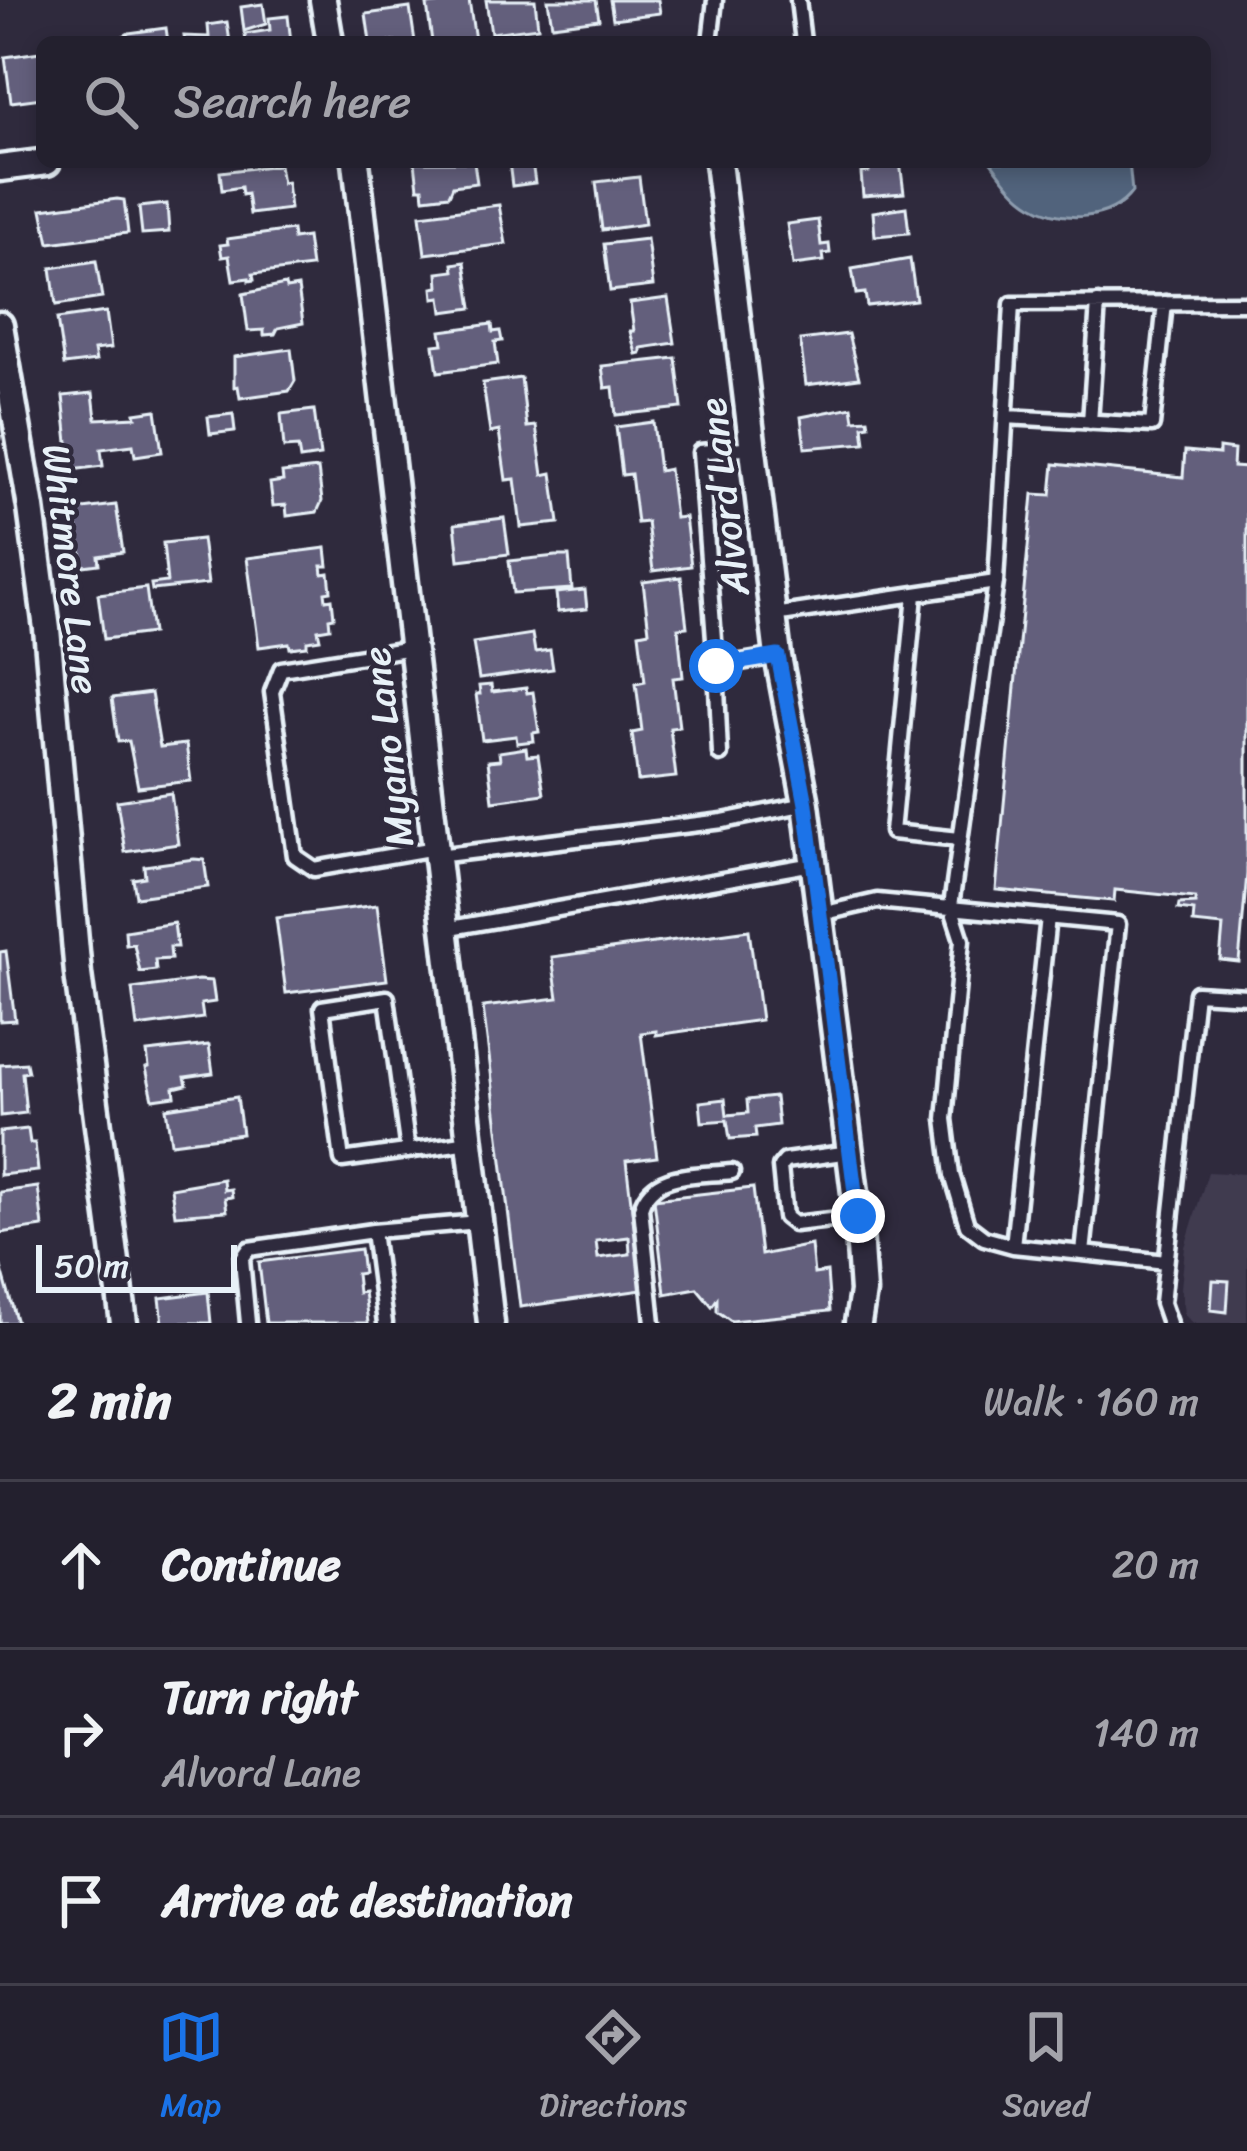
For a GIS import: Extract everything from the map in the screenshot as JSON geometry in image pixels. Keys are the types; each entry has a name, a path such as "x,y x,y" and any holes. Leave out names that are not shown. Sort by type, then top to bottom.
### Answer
{"street":[{"path":"323,0 329,36"},
{"path":"0,169 36,164"},
{"name":"Myano Lane","path":"357,168 491,1323"},
{"name":"Alvord Lane","path":"719,168 778,656 806,804 858,1216 863,1292 858,1323"},
{"name":"Whitmore Lane","path":"0,325 47,629 78,974 124,1323"}],"lane":[{"path":"711,36 715,0"},
{"path":"798,0 802,36"},
{"path":"1090,422 1098,303"},
{"path":"1006,417 1152,425 1165,303"},
{"path":"1166,1262 1013,1246 984,1238 968,1225 952,1175 945,1119 962,940 951,906 996,582 1012,304 1247,303"},
{"path":"720,754 700,452 753,447"},
{"path":"773,615 996,582"},
{"path":"915,595 892,832 960,839"},
{"path":"412,648 281,669 272,692 295,856 314,869 723,821 806,804"},
{"path":"716,666 778,656"},
{"path":"445,929 813,864"},
{"path":"820,914 877,901 1118,924 1083,1253"},
{"path":"1013,1246 1048,916"},
{"path":"1169,1323 1162,1303 1196,993 1247,996"},
{"path":"408,1151 387,998 322,1008 342,1160 408,1151 470,1142"},
{"path":"850,1152 785,1161 780,1168 785,1216 794,1224 858,1216"},
{"path":"653,1323 641,1208 645,1193 661,1180 732,1172"},
{"path":"248,1323 242,1259 249,1249 479,1222"},
{"path":"373,1231 385,1323"}],"shaded area":[{"path":"1208,1172 1247,1174 1247,1323 1192,1323 1184,1314 1185,1247"}],"water":[{"path":"996,168 1130,168 1132,192 1112,209 1071,216 1044,211 1010,186"}],"building":[{"path":"469,0 474,36 431,36 427,5"},
{"path":"486,0 535,0 538,27 491,33"},
{"path":"548,0 596,0 599,19 552,25"},
{"path":"610,0 658,0 660,13 613,19"},
{"path":"263,4 266,24 244,31 241,7"},
{"path":"410,8 414,36 369,36 366,14"},
{"path":"288,16 290,36 245,36 270,30 269,18"},
{"path":"227,22 229,36 209,36 208,25"},
{"path":"166,28 167,36 123,36"},
{"path":"36,53 36,99 11,102 5,57"},
{"path":"280,168 282,183 287,182 290,209 250,214 247,194 242,195 241,187 222,190 220,172"},
{"path":"416,168 475,168 477,183 453,186 449,195 424,198 423,188 418,188"},
{"path":"510,168 533,168 535,183 512,186"},
{"path":"868,168 901,168 904,193 863,196 861,173 869,172"},
{"path":"639,177 645,224 602,230 596,182"},
{"path":"124,200 128,233 49,243 42,209"},
{"path":"167,204 169,232 142,234 139,207"},
{"path":"499,205 506,244 425,254 420,215"},
{"path":"906,207 909,233 875,236 873,212"},
{"path":"818,220 821,245 829,244 830,253 823,254 824,261 793,265 787,224"},
{"path":"292,230 293,239 307,237 311,267 253,274 254,280 249,281 233,280 229,256 222,257 220,245 228,244 227,239"},
{"path":"647,239 653,286 610,291 604,244"},
{"path":"910,259 916,300 867,306 865,293 856,294 852,269"},
{"path":"96,261 102,298 56,305 51,268"},
{"path":"465,262 472,308 443,312 441,297 434,298 438,273 454,271 453,264"},
{"path":"285,285 286,289 298,287 303,323 278,328 275,334 248,331 243,294"},
{"path":"668,298 675,343 641,348 636,354 630,303"},
{"path":"106,312 111,348 94,350 96,361 64,365 57,319"},
{"path":"492,324 502,341 495,342 498,364 438,372 434,345 443,344 441,331"},
{"path":"848,334 859,378 806,385 800,340"},
{"path":"291,349 295,381 289,391 240,398 238,386 234,387 234,357"},
{"path":"676,358 682,408 616,415 613,387 605,388 602,366"},
{"path":"521,378 527,427 536,426 543,475 552,473 559,523 521,527 515,479 506,480 499,431 490,433 483,383"},
{"path":"93,393 96,419 136,417 135,413 156,410 162,452 135,456 133,445 101,449 103,466 71,470 63,396"},
{"path":"852,407 854,420 868,419 869,425 863,426 865,443 805,448 801,417"},
{"path":"314,410 320,456 300,459 298,447 284,448 281,414"},
{"path":"233,414 235,431 210,434 208,417"},
{"path":"653,422 659,471 669,469 675,518 685,517 691,566 653,571 647,522 637,523 631,474 622,475 616,427"},
{"path":"1219,448 1234,450 1233,467 1247,468 1247,874 1239,962 1220,960 1223,926 1193,923 1194,911 1178,909 1179,904 1195,903 1195,898 1115,890 1114,901 996,890 1033,494 1051,495 1054,464 1183,477 1185,451 1219,454"},
{"path":"318,469 322,501 317,512 287,516 286,505 273,506 270,483 283,481 282,473"},
{"path":"116,505 123,552 98,556 99,564 83,566 75,510"},
{"path":"504,518 509,554 459,560 455,524"},
{"path":"202,539 208,584 152,590 151,584 167,582 163,543"},
{"path":"326,548 328,566 322,566 323,574 329,573 331,591 325,592 326,600 332,599 330,628 318,630 320,639 307,641 307,646 259,647 247,558"},
{"path":"569,556 572,589 513,593 509,561"},
{"path":"681,577 687,627 678,628 683,677 673,678 679,727 670,728 676,777 638,781 632,733 642,731 636,683 645,681 639,633 649,631 643,582"},
{"path":"146,588 152,633 104,639 98,594"},
{"path":"585,590 587,609 558,612 556,593"},
{"path":"532,634 535,652 550,650 553,669 479,679 473,643"},
{"path":"491,685 492,692 526,688 527,693 533,692 539,732 533,733 534,741 517,743 516,736 482,740 476,694 480,694 479,686"},
{"path":"151,693 160,747 186,744 191,781 138,787 129,741 118,742 112,698"},
{"path":"526,748 527,756 538,755 544,794 493,801 488,761 500,760 499,752"},
{"path":"171,793 178,844 125,852 117,801"},
{"path":"204,860 208,887 136,897 133,879 145,877 144,866"},
{"path":"377,905 387,980 286,993 276,918"},
{"path":"174,923 177,947 170,947 171,959 155,960 156,970 140,972 134,944 126,945 125,931"},
{"path":"749,930 761,1020 656,1035 656,1031 641,1033 657,1157 626,1161 642,1290 520,1307 483,1007 558,998 552,957","holes":["629,1237 630,1254 598,1258 596,1241"]},
{"path":"6,951 15,1020 0,1021 0,952"},
{"path":"212,981 215,1002 201,1004 203,1018 137,1027 132,989"},
{"path":"209,1045 213,1073 185,1077 187,1085 174,1088 175,1096 153,1099 147,1052"},
{"path":"26,1063 28,1072 22,1073 26,1113 1,1116 0,1065"},
{"path":"237,1097 242,1134 171,1143 166,1108"},
{"path":"775,1097 778,1125 755,1128 756,1137 730,1139 727,1120 702,1122 700,1102 725,1099 727,1115 748,1113 747,1100"},
{"path":"28,1129 38,1171 0,1175 0,1132"},
{"path":"223,1179 224,1190 231,1189 232,1197 225,1198 227,1211 175,1215 171,1188"},
{"path":"38,1187 43,1227 0,1233 0,1192"},
{"path":"753,1188 761,1255 811,1245 814,1274 827,1272 830,1311 731,1321 717,1311 717,1299 712,1306 697,1288 665,1294 654,1199"},
{"path":"360,1249 363,1273 356,1274 358,1293 364,1292 368,1323 266,1323 259,1262"},
{"path":"0,1263 17,1323 0,1323"},
{"path":"1213,1280 1229,1281 1227,1312 1211,1310"},
{"path":"208,1292 211,1323 163,1323 160,1298"}],"route":[{"path":"716,666 778,656 806,804 858,1216"}]}
